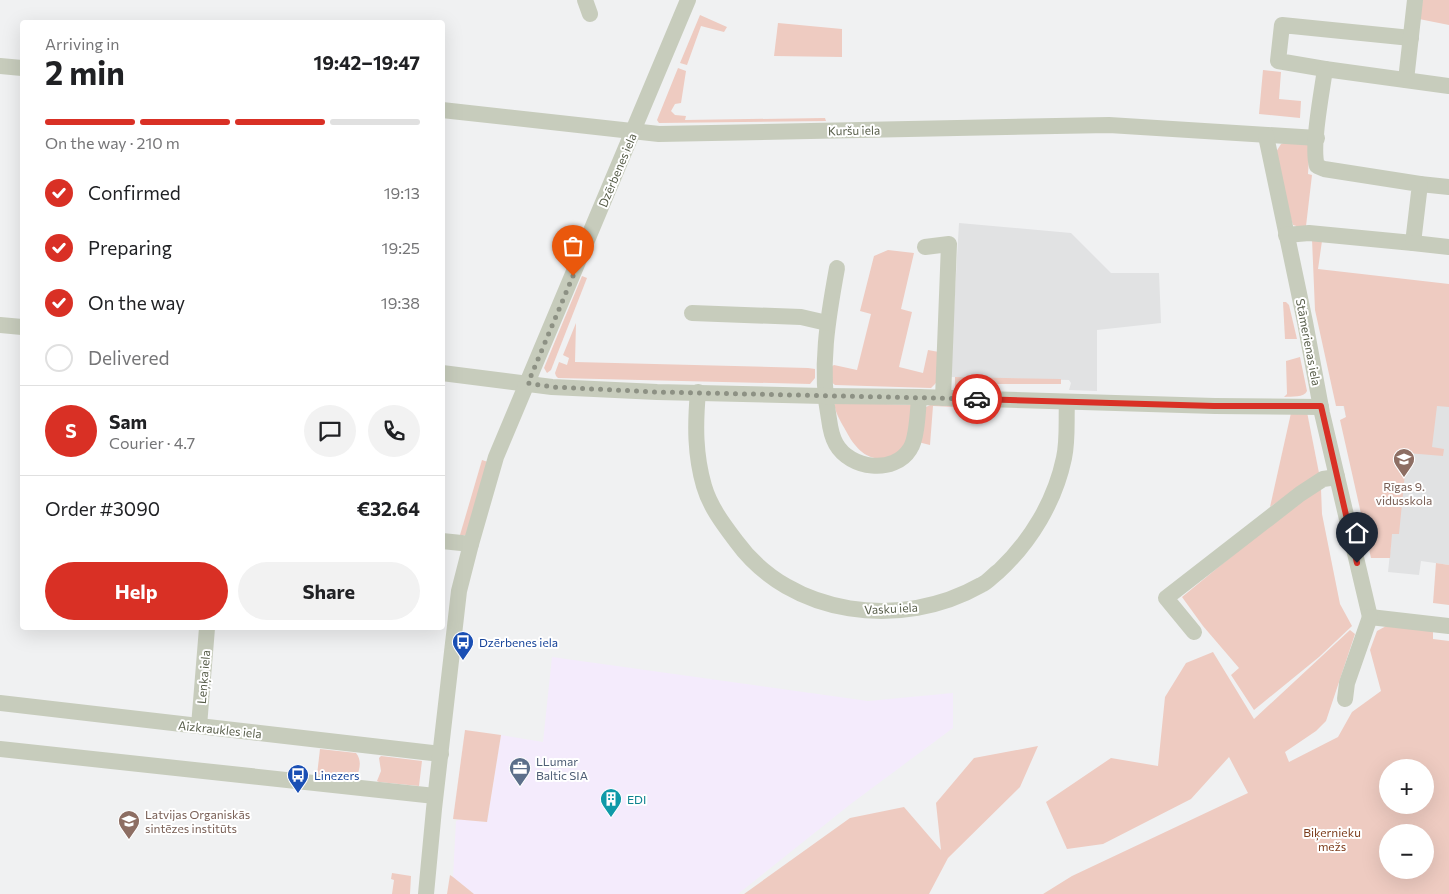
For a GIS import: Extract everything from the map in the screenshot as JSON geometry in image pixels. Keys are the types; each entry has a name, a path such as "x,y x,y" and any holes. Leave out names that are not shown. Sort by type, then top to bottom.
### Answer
{"street":[{"name":"Dzērbenes iela","path":"426,894 435,796 459,591 496,457 688,0"},
{"path":"1406,80 1415,0"},
{"path":"1412,38 1282,25 1278,60 1325,69 1449,86"},
{"path":"0,66 20,68"},
{"path":"1325,69 1317,138 1317,166 1324,169 1449,187"},
{"name":"Kuršu iela","path":"445,110 659,134 1109,125 1317,138"},
{"name":"Stāmerienas iela","path":"1266,136 1306,322 1321,406 1370,617"},
{"path":"1413,243 1420,184"},
{"path":"1286,235 1309,233 1449,247"},
{"path":"925,247 949,244 943,398"},
{"path":"837,268 827,323 824,396 830,427 836,444 850,459 868,466 886,465 899,460 911,449 919,397"},
{"path":"692,313 801,317 827,323"},
{"path":"0,325 20,327"},
{"path":"445,373 552,387 1214,406 1321,406"},
{"name":"Vasku iela","path":"698,392 696,449 704,488 718,517 747,556 769,576 802,596 829,605 865,611 906,610 944,602 983,585 1014,557 1037,526 1051,500 1064,458 1067,431 1067,402"},
{"path":"1194,632 1166,598 1300,494 1323,479 1337,478"},
{"path":"445,541 471,544"},
{"path":"1345,699 1347,683 1370,617 1449,626"},
{"name":"Leņķa iela","path":"199,726 207,630"},
{"name":"Aizkraukles iela","path":"0,703 441,754"},
{"path":"0,748 435,796"}],"shaded area":[{"path":"959,223 1071,233 1111,273 1159,273 1161,323 1097,330 1097,391 1069,390 1071,383 1069,380 950,377"},
{"name":"Rīgas 9. vidusskola","path":"1449,284 1449,565 1421,561 1419,575 1388,572 1391,544 1346,417 1320,307"},
{"path":"552,657 868,701 953,693 953,728 852,803 738,894 474,894 453,877 456,821 461,819 487,822 501,735 543,742"}],"green space":[{"path":"1421,0 1449,0 1449,25 1419,19"},
{"path":"700,15 727,27 724,32 701,26 687,65 680,63"},
{"path":"778,23 842,29 842,57 774,56"},
{"path":"678,68 686,71 681,103 675,104 671,111 675,115 686,116 685,120 825,118 826,121 659,123 657,120"},
{"path":"1263,70 1281,72 1279,99 1301,101 1300,118 1259,114"},
{"path":"1290,141 1310,141 1308,174 1312,175 1306,226 1303,228 1293,225 1276,152 1281,144"},
{"name":"Rīgas 9. vidusskola","path":"1312,239 1322,241 1318,269 1449,284 1449,407 1437,406 1432,447 1444,449 1443,456 1407,453 1399,534 1392,534 1390,558 1371,558 1340,420 1346,417 1344,406 1336,406 1315,310"},
{"path":"888,250 914,253 901,309 912,312 899,367 923,373 928,350 939,352 936,383 931,388 835,385 830,381 829,368 834,365 857,370 871,314 860,311 874,256"},
{"path":"582,276 587,278 551,370 547,373 544,368"},
{"path":"1283,302 1289,305 1297,339 1285,339"},
{"path":"576,323 575,362 808,368 815,369 815,378 810,384 558,378 555,373 559,362 567,365 569,358 563,355"},
{"path":"1300,357 1307,391 1301,396 1284,397 1287,394 1286,361"},
{"path":"955,377 1061,379 1061,384 976,384 970,389 955,389"},
{"path":"834,402 912,405 908,446 888,458 881,459 868,456 858,448 850,437 838,417"},
{"path":"932,404 974,405 974,408 933,406 930,445 918,442 926,407"},
{"path":"1307,412 1319,473 1270,507 1291,413"},
{"path":"482,460 488,462 467,535 460,535"},
{"path":"1321,489 1322,514 1340,604 1352,626 1319,657 1254,710 1231,675 1239,668 1203,626 1182,597 1288,510"},
{"path":"1436,563 1449,565 1449,605 1433,603"},
{"name":"Biķernieku mežs","path":"1388,625 1433,629 1433,639 1449,641 1449,894 1043,894 1072,876 1248,793 1229,757 1191,799 1103,844 1067,849 1046,802 1111,758 1158,766 1165,697 1186,663 1213,652 1254,719 1350,630 1355,634 1326,721 1316,731 1285,752 1289,762 1338,737 1352,712 1381,691 1370,650 1377,631"},
{"path":"465,730 501,735 487,822 453,819"},
{"path":"1038,746 1020,787 948,858 929,894 744,894 850,818 904,807 941,850 936,803 974,758"},
{"path":"320,749 356,753 360,765 356,778 354,780 317,775"},
{"path":"381,756 422,761 419,786 377,781 381,771 379,758"},
{"path":"392,873 411,876 410,894 392,894 394,880 391,879"},
{"path":"450,875 453,877 474,894 447,894"}],"way so far":[{"path":"573,276 528,383 552,387 657,392 977,399"}],"place":[{"name":"Rīgas 9. vidusskola","path":"1404,478"},
{"name":"Dzērbenes iela","path":"463,661"},
{"name":"LLumar Baltic SIA","path":"520,787"},
{"name":"Linezers","path":"298,794"},
{"name":"EDI","path":"611,818"},
{"name":"Latvijas Organiskās sintēzes institūts","path":"129,840"}],"route":[{"path":"977,399 1214,406 1321,406 1357,563"}]}
